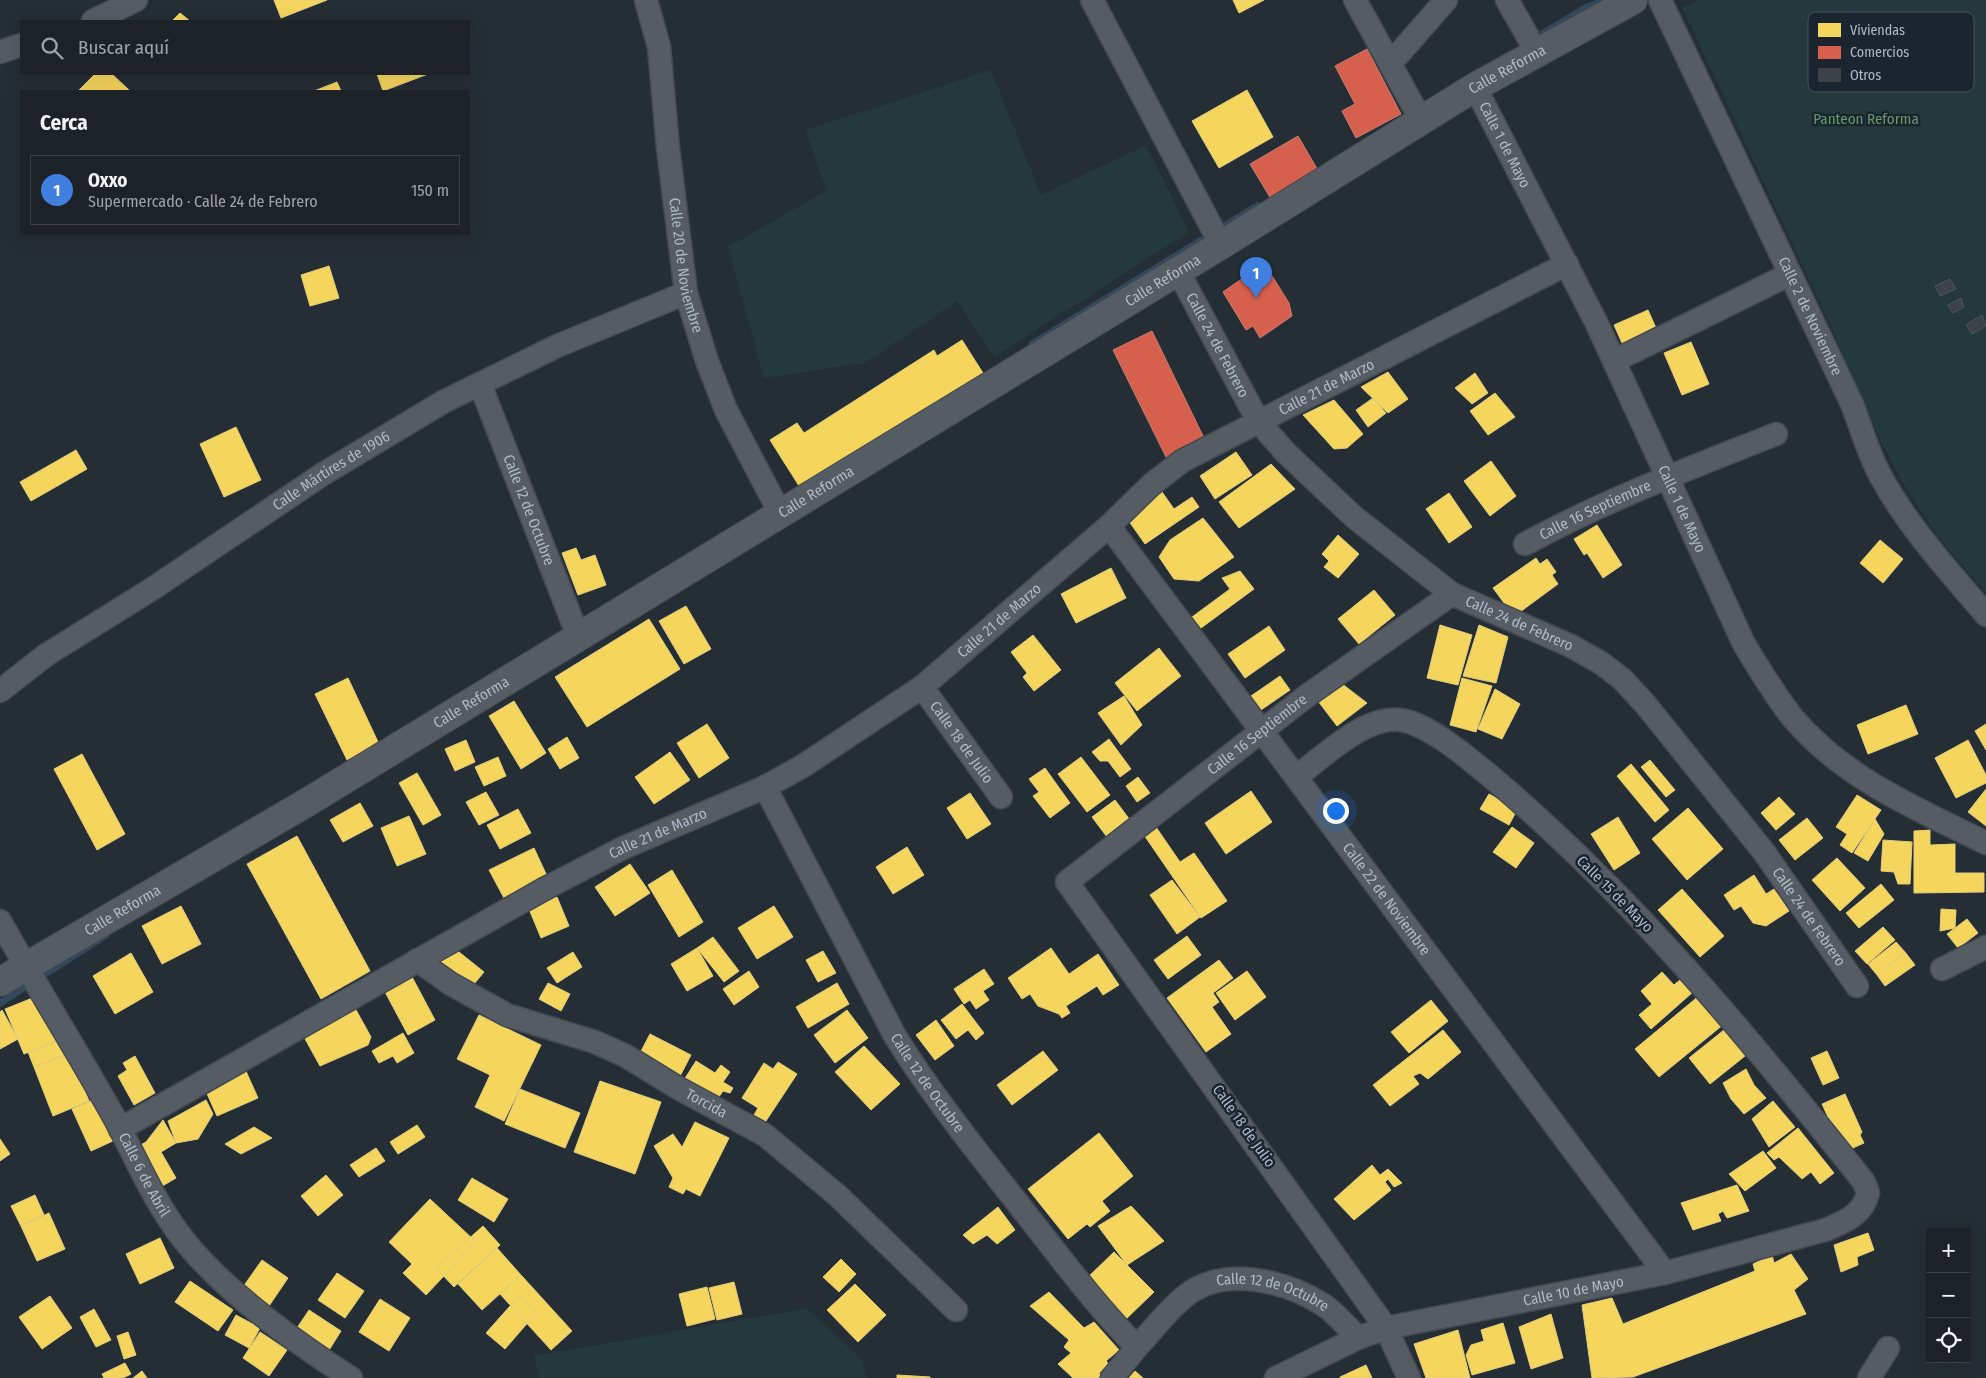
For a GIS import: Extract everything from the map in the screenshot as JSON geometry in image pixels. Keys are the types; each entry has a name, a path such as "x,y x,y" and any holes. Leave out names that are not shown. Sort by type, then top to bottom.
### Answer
{"street":[{"path":"95,20 136,0"},
{"name":"Calle 20 de Noviembre","path":"646,0 659,47 668,148 686,293 707,361 726,410 780,513"},
{"path":"1092,0 1221,245"},
{"path":"1355,0 1421,120"},
{"path":"1390,64 1446,0"},
{"path":"1507,0 1536,51"},
{"name":"Calle Reforma","path":"0,982 306,803 1221,245 1475,86 1536,51 1633,0"},
{"name":"Calle 2 de Noviembre","path":"1660,0 1852,404 1883,481 1896,504 1928,546 1986,615"},
{"path":"0,52 20,45"},
{"name":"Calle 1 de Mayo","path":"1475,86 1568,264 1744,644 1772,691 1793,718 1814,740 1851,771 1912,807 1986,843"},
{"name":"Calle 21 de Marzo","path":"120,1128 486,920 623,848 765,787 803,766 922,687 1109,526 1150,485 1182,461 1568,264"},
{"name":"Calle 24 de Febrero","path":"1178,271 1258,421 1285,452 1354,517 1452,594 1571,646 1601,663 1622,679 1646,705 1764,852 1857,986"},
{"path":"1614,361 1790,274"},
{"name":"Calle Mártires de 1906","path":"0,691 46,655 160,584 323,474 443,402 557,346 686,293"},
{"name":"Calle 12 de Octubre","path":"480,384 578,636"},
{"name":"Calle 16 Septiembre","path":"1525,544 1560,525 1666,478 1776,434"},
{"name":"Calle 22 de Noviembre","path":"1109,526 1665,1273"},
{"name":"Calle 16 Septiembre","path":"1066,882 1308,695 1452,594"},
{"name":"Calle 18 de Julio","path":"922,687 1001,797"},
{"name":"Calle 15 de Mayo","path":"1296,777 1345,740 1382,720 1400,720 1417,724 1465,755 1539,819 1678,958 1864,1182 1868,1192 1867,1200"},
{"name":"Calle 12 de Octubre","path":"765,787 895,1036 911,1062 970,1143 1103,1312 1137,1347"},
{"name":"Calle 18 de Julio","path":"1066,882 1386,1328 1409,1378"},
{"name":"Calle 6 de Abril","path":"0,921 120,1128 161,1206 182,1238 199,1257 242,1297 320,1358 351,1378"},
{"path":"1942,969 1986,947"},
{"name":"Torcida","path":"417,960 451,984 507,1015 595,1042 626,1056 678,1088 765,1135 837,1196 956,1310"},
{"name":"Calle 10 de Mayo","path":"1276,1378 1358,1338 1386,1328 1665,1273 1825,1230 1846,1221 1859,1212 1867,1200"},
{"name":"Calle 12 de Octubre","path":"1112,1378 1137,1347 1188,1294 1214,1282 1231,1279 1248,1279 1302,1293 1324,1305 1358,1338"},
{"path":"1868,1378 1888,1348"}],"green space":[{"name":"Panteon Reforma","path":"1700,0 1986,0 1986,593 1938,537 1905,486 1883,446 1825,314 1682,7"},
{"path":"991,70 1041,195 1146,145 1189,232 994,357 957,301 864,363 764,378 728,247 826,191 806,130"},
{"path":"807,1308 863,1361 866,1378 539,1378 534,1356"}],"building: Viviendas":[{"path":"274,0 327,0 281,18"},
{"path":"1233,0 1264,0 1239,13"},
{"path":"180,13 189,20 173,20"},
{"path":"94,75 113,75 129,90 79,90"},
{"path":"377,75 425,75 386,90 383,90"},
{"path":"337,82 341,90 317,90"},
{"path":"1247,90 1273,137 1219,168 1192,121"},
{"path":"329,266 339,298 310,306 301,275"},
{"path":"1648,310 1656,328 1622,343 1614,325"},
{"path":"962,340 983,373 801,489 770,440 797,423 804,433 934,350 937,356"},
{"path":"1691,342 1709,384 1682,395 1664,353"},
{"path":"1388,372 1408,399 1388,413 1361,387"},
{"path":"1475,373 1488,393 1472,404 1455,388"},
{"path":"1495,393 1515,417 1488,435 1470,411"},
{"path":"1373,398 1386,413 1368,427 1356,410"},
{"path":"1334,400 1363,434 1347,448 1334,449 1303,415"},
{"path":"236,427 261,480 224,497 200,444"},
{"path":"76,450 87,469 31,501 20,482"},
{"path":"1236,452 1252,475 1215,499 1200,476"},
{"path":"1491,461 1516,496 1490,516 1464,481"},
{"path":"1271,464 1295,489 1239,528 1219,502"},
{"path":"1162,492 1174,509 1192,497 1199,507 1145,544 1126,517"},
{"path":"1449,493 1472,527 1449,543 1426,509"},
{"path":"1203,518 1234,557 1199,581 1174,579 1159,557 1170,540"},
{"path":"1597,525 1622,565 1603,578 1587,553 1584,555 1574,539"},
{"path":"1338,535 1359,554 1338,578 1324,567 1329,561 1322,554"},
{"path":"1880,540 1903,559 1883,583 1860,563"},
{"path":"576,548 581,560 595,555 606,585 578,595 562,553"},
{"path":"1536,558 1540,564 1547,559 1556,572 1552,575 1558,584 1520,612 1507,607 1493,588"},
{"path":"1111,568 1126,598 1076,623 1061,594"},
{"path":"1240,571 1254,589 1201,628 1192,617 1230,589 1222,578"},
{"path":"1374,590 1395,615 1359,644 1338,619"},
{"path":"686,606 711,649 684,664 659,621"},
{"path":"649,619 680,669 587,727 555,677"},
{"path":"1440,625 1472,635 1458,685 1427,678"},
{"path":"1479,625 1508,637 1496,683 1463,676"},
{"path":"1269,626 1285,650 1245,678 1228,654"},
{"path":"1033,635 1061,670 1034,691 1023,677 1027,673 1011,652"},
{"path":"1159,648 1181,676 1137,711 1115,683"},
{"path":"1280,676 1290,690 1261,710 1251,696"},
{"path":"348,678 379,744 347,760 315,694"},
{"path":"1462,678 1492,686 1476,732 1450,725"},
{"path":"1341,683 1367,703 1337,726 1318,701"},
{"path":"1495,689 1520,704 1502,739 1478,729"},
{"path":"1124,696 1142,725 1121,745 1098,713"},
{"path":"514,701 546,753 521,769 489,716"},
{"path":"1906,705 1918,734 1868,754 1857,725"},
{"path":"707,724 729,758 699,778 677,743"},
{"path":"1986,724 1986,750 1975,731"},
{"path":"567,737 579,758 560,769 548,749"},
{"path":"1109,739 1131,769 1120,777 1108,761 1100,761 1092,752"},
{"path":"466,740 475,762 455,771 445,749"},
{"path":"1968,740 1986,775 1986,783 1956,798 1935,758"},
{"path":"670,752 690,780 654,804 635,777"},
{"path":"82,754 125,834 97,850 54,769"},
{"path":"498,757 506,776 484,786 475,767"},
{"path":"1081,757 1110,795 1087,812 1058,774"},
{"path":"1650,760 1675,790 1666,797 1641,767"},
{"path":"1631,764 1669,810 1655,822 1617,776"},
{"path":"1045,768 1070,803 1050,818 1033,796 1039,792 1029,779"},
{"path":"417,773 441,815 423,825 399,783"},
{"path":"1138,777 1150,793 1137,802 1126,786"},
{"path":"1986,789 1986,826 1968,812"},
{"path":"1251,791 1272,822 1226,854 1205,823"},
{"path":"486,792 499,815 479,825 466,802"},
{"path":"970,793 991,824 967,839 947,808"},
{"path":"1489,794 1517,810 1509,825 1480,809"},
{"path":"1857,795 1881,810 1852,853 1840,845 1847,834 1836,827"},
{"path":"1779,797 1795,814 1776,830 1761,813"},
{"path":"1115,800 1133,824 1110,841 1092,817"},
{"path":"360,803 373,826 343,842 330,820"},
{"path":"1688,808 1723,849 1687,880 1652,839"},
{"path":"518,809 531,833 500,849 487,825"},
{"path":"409,816 426,854 397,866 381,828"},
{"path":"1618,817 1640,853 1614,870 1591,834"},
{"path":"1807,818 1823,838 1795,860 1779,840"},
{"path":"1875,819 1884,834 1868,861 1854,853"},
{"path":"1156,827 1180,862 1194,853 1227,901 1201,918 1144,835"},
{"path":"1512,827 1534,843 1516,868 1493,852"},
{"path":"1930,830 1930,845 1955,844 1955,873 1984,873 1984,892 1914,893 1914,831"},
{"path":"297,836 370,971 321,999 247,864"},
{"path":"1883,840 1912,842 1910,884 1898,884 1894,872 1881,871"},
{"path":"907,847 924,875 893,894 876,867"},
{"path":"534,848 547,876 504,898 489,870"},
{"path":"1837,858 1865,888 1840,911 1812,880"},
{"path":"630,864 650,893 615,916 595,887"},
{"path":"672,870 703,922 679,937 648,885"},
{"path":"1754,875 1766,894 1774,889 1789,911 1766,926 1753,923 1741,906 1734,910 1724,895"},
{"path":"1172,880 1200,917 1177,934 1150,895"},
{"path":"1881,884 1894,900 1859,928 1846,913"},
{"path":"1682,889 1724,936 1700,957 1658,910"},
{"path":"557,897 569,926 541,938 529,909"},
{"path":"181,906 201,944 162,964 142,926"},
{"path":"774,906 793,937 757,959 738,928"},
{"path":"1941,909 1956,910 1955,928 1940,931"},
{"path":"1967,919 1978,933 1958,948 1947,934"},
{"path":"1883,927 1895,940 1867,964 1855,951"},
{"path":"1187,936 1201,955 1168,979 1154,960"},
{"path":"713,937 739,971 724,982 697,948"},
{"path":"1896,942 1905,952 1877,975 1868,964"},
{"path":"449,944 484,972 469,990 434,962"},
{"path":"697,948 713,976 687,991 671,964"},
{"path":"1051,948 1069,974 1098,954 1119,985 1103,995 1097,986 1066,1006 1070,1013 1062,1018 1059,1014 1038,1006 1030,994 1022,999 1008,978"},
{"path":"823,951 836,973 818,982 806,960"},
{"path":"573,952 582,967 557,983 547,968"},
{"path":"1905,952 1915,965 1885,986 1877,975"},
{"path":"131,953 153,992 115,1014 93,976"},
{"path":"1219,960 1233,978 1213,993 1219,1002 1212,1007 1231,1034 1206,1052 1167,998"},
{"path":"984,969 994,984 983,991 989,1000 976,1009 970,1000 964,1004 954,989"},
{"path":"749,971 759,987 734,1005 723,989"},
{"path":"1247,971 1266,997 1235,1020 1216,993"},
{"path":"1662,972 1674,985 1681,979 1693,992 1651,1029 1639,1015 1652,1004 1641,991"},
{"path":"411,975 435,1020 408,1035 384,990"},
{"path":"548,983 570,994 561,1011 539,999"},
{"path":"837,983 849,1004 808,1028 796,1007"},
{"path":"40,995 58,1040 24,1054 5,1009"},
{"path":"1700,995 1724,1024 1659,1077 1635,1049"},
{"path":"1431,1000 1448,1021 1409,1053 1391,1032"},
{"path":"962,1004 984,1033 976,1040 968,1030 956,1039 941,1020"},
{"path":"355,1008 371,1037 368,1045 320,1066 304,1037"},
{"path":"2,1010 18,1039 0,1049 0,1012"},
{"path":"847,1010 868,1038 835,1063 814,1035"},
{"path":"479,1015 541,1045 504,1121 475,1107 490,1075 457,1059"},
{"path":"936,1020 954,1046 935,1060 916,1035"},
{"path":"1443,1030 1461,1052 1428,1079 1420,1073 1413,1076 1419,1084 1390,1106 1373,1085"},
{"path":"1724,1030 1745,1056 1710,1084 1689,1058"},
{"path":"403,1033 414,1053 397,1063 393,1056 379,1063 372,1051"},
{"path":"650,1034 691,1055 678,1080 637,1059"},
{"path":"58,1040 64,1055 34,1067 28,1052"},
{"path":"864,1046 900,1084 871,1110 835,1072"},
{"path":"1043,1051 1058,1070 1012,1105 997,1085"},
{"path":"1827,1051 1839,1078 1823,1085 1811,1058"},
{"path":"70,1053 89,1101 53,1116 34,1067"},
{"path":"135,1056 155,1093 134,1105 118,1076 127,1070 123,1063"},
{"path":"696,1061 715,1073 721,1065 730,1072 723,1082 733,1088 730,1093 723,1091 714,1104 682,1083"},
{"path":"778,1062 797,1074 762,1127 751,1120 758,1108 742,1098 764,1063 773,1069"},
{"path":"245,1069 258,1098 217,1116 204,1087"},
{"path":"1746,1069 1754,1085 1766,1098 1744,1114 1731,1099 1723,1083"},
{"path":"600,1081 661,1102 635,1174 574,1152"},
{"path":"520,1089 580,1113 565,1148 505,1124"},
{"path":"1845,1094 1862,1132 1860,1135 1864,1143 1844,1152 1822,1104"},
{"path":"97,1098 115,1140 91,1151 72,1109"},
{"path":"206,1100 213,1114 198,1139 176,1143 168,1121"},
{"path":"1773,1101 1795,1127 1769,1147 1752,1119"},
{"path":"163,1120 176,1143 161,1152 176,1178 159,1188 135,1148 146,1142"},
{"path":"695,1122 729,1138 700,1196 686,1189 683,1194 669,1187 673,1178 654,1146 673,1134 682,1147"},
{"path":"417,1125 425,1137 398,1154 390,1142"},
{"path":"254,1127 272,1138 241,1154 225,1144"},
{"path":"1798,1128 1834,1173 1820,1184 1811,1172 1802,1179 1779,1157 1774,1160 1767,1153"},
{"path":"1099,1133 1133,1176 1102,1201 1110,1211 1090,1227 1087,1224 1068,1239 1028,1189"},
{"path":"0,1139 10,1154 0,1161"},
{"path":"376,1148 385,1161 359,1177 350,1165"},
{"path":"1763,1151 1776,1168 1745,1191 1729,1174"},
{"path":"1372,1165 1380,1175 1388,1169 1402,1183 1394,1187 1388,1179 1385,1182 1391,1190 1354,1220 1334,1199"},
{"path":"326,1175 343,1195 318,1216 301,1196"},
{"path":"472,1178 508,1199 494,1222 458,1200"},
{"path":"1737,1185 1749,1211 1727,1218 1723,1211 1718,1214 1721,1221 1693,1230 1681,1203"},
{"path":"35,1195 44,1215 21,1226 11,1206"},
{"path":"430,1199 476,1242 426,1295 403,1273 412,1264 389,1242"},
{"path":"1131,1206 1164,1241 1127,1265 1098,1226"},
{"path":"998,1207 1015,1230 997,1244 987,1235 973,1244 963,1235"},
{"path":"49,1213 65,1249 37,1261 21,1226"},
{"path":"483,1226 500,1245 454,1287 436,1268"},
{"path":"1868,1233 1874,1250 1857,1257 1858,1265 1841,1272 1834,1245"},
{"path":"160,1238 174,1268 140,1284 126,1254"},
{"path":"497,1248 521,1275 482,1310 458,1284"},
{"path":"1114,1252 1154,1292 1123,1322 1085,1280"},
{"path":"1791,1254 1808,1279 1794,1290 1806,1314 1633,1377 1592,1378 1582,1305 1612,1298 1623,1324 1755,1271 1753,1264 1772,1255 1774,1263"},
{"path":"841,1259 856,1274 839,1292 823,1277"},
{"path":"262,1260 288,1278 269,1306 243,1287"},
{"path":"337,1273 364,1291 345,1318 318,1300"},
{"path":"521,1275 572,1331 551,1350 500,1294"},
{"path":"190,1281 233,1310 218,1331 175,1302"},
{"path":"734,1282 742,1314 717,1320 709,1288"},
{"path":"855,1284 886,1315 858,1342 827,1310"},
{"path":"707,1287 715,1319 687,1326 679,1294"},
{"path":"1049,1292 1084,1328 1094,1322 1119,1350 1106,1361 1109,1364 1099,1373 1102,1375 1098,1378 1073,1378 1058,1364 1071,1353 1064,1347 1069,1340 1030,1306"},
{"path":"50,1296 72,1328 42,1349 19,1317"},
{"path":"519,1296 537,1312 505,1349 486,1333"},
{"path":"380,1299 410,1318 389,1351 359,1332"},
{"path":"94,1309 111,1340 96,1347 80,1317"},
{"path":"309,1310 341,1331 326,1355 293,1334"},
{"path":"1551,1314 1563,1358 1531,1369 1519,1327"},
{"path":"236,1315 260,1328 249,1348 225,1335"},
{"path":"1503,1323 1515,1363 1472,1375 1466,1355 1471,1345 1484,1341 1481,1330"},
{"path":"1458,1330 1470,1378 1426,1378 1414,1344"},
{"path":"128,1332 136,1355 124,1359 117,1336"},
{"path":"260,1332 287,1350 269,1376 243,1358"},
{"path":"125,1363 131,1374 123,1378 104,1378 102,1374"},
{"path":"1366,1365 1372,1378 1340,1378 1340,1377"},
{"path":"142,1371 147,1378 133,1378"},
{"path":"1135,1371 1143,1378 1129,1378"},
{"path":"897,1375 930,1377 930,1378 897,1378"}],"building: Comercios":[{"path":"1367,49 1401,114 1356,138 1342,111 1355,104 1335,66"},
{"path":"1298,136 1319,172 1271,199 1250,164"},
{"path":"1264,263 1289,303 1292,316 1260,338 1253,326 1246,330 1223,292"},
{"path":"1152,331 1206,442 1168,461 1113,350"}],"building: Otros":[{"path":"1950,279 1956,289 1940,296 1935,286"},
{"path":"1961,298 1964,307 1953,313 1948,305"},
{"path":"1982,315 1986,326 1972,334 1966,325"}],"waterway":[{"path":"1534,39 1587,7 1606,0"},
{"path":"1032,344 1257,206"},
{"path":"0,1003 106,935"}],"place":[{"name":"Oxxo","path":"1256,298"}]}
